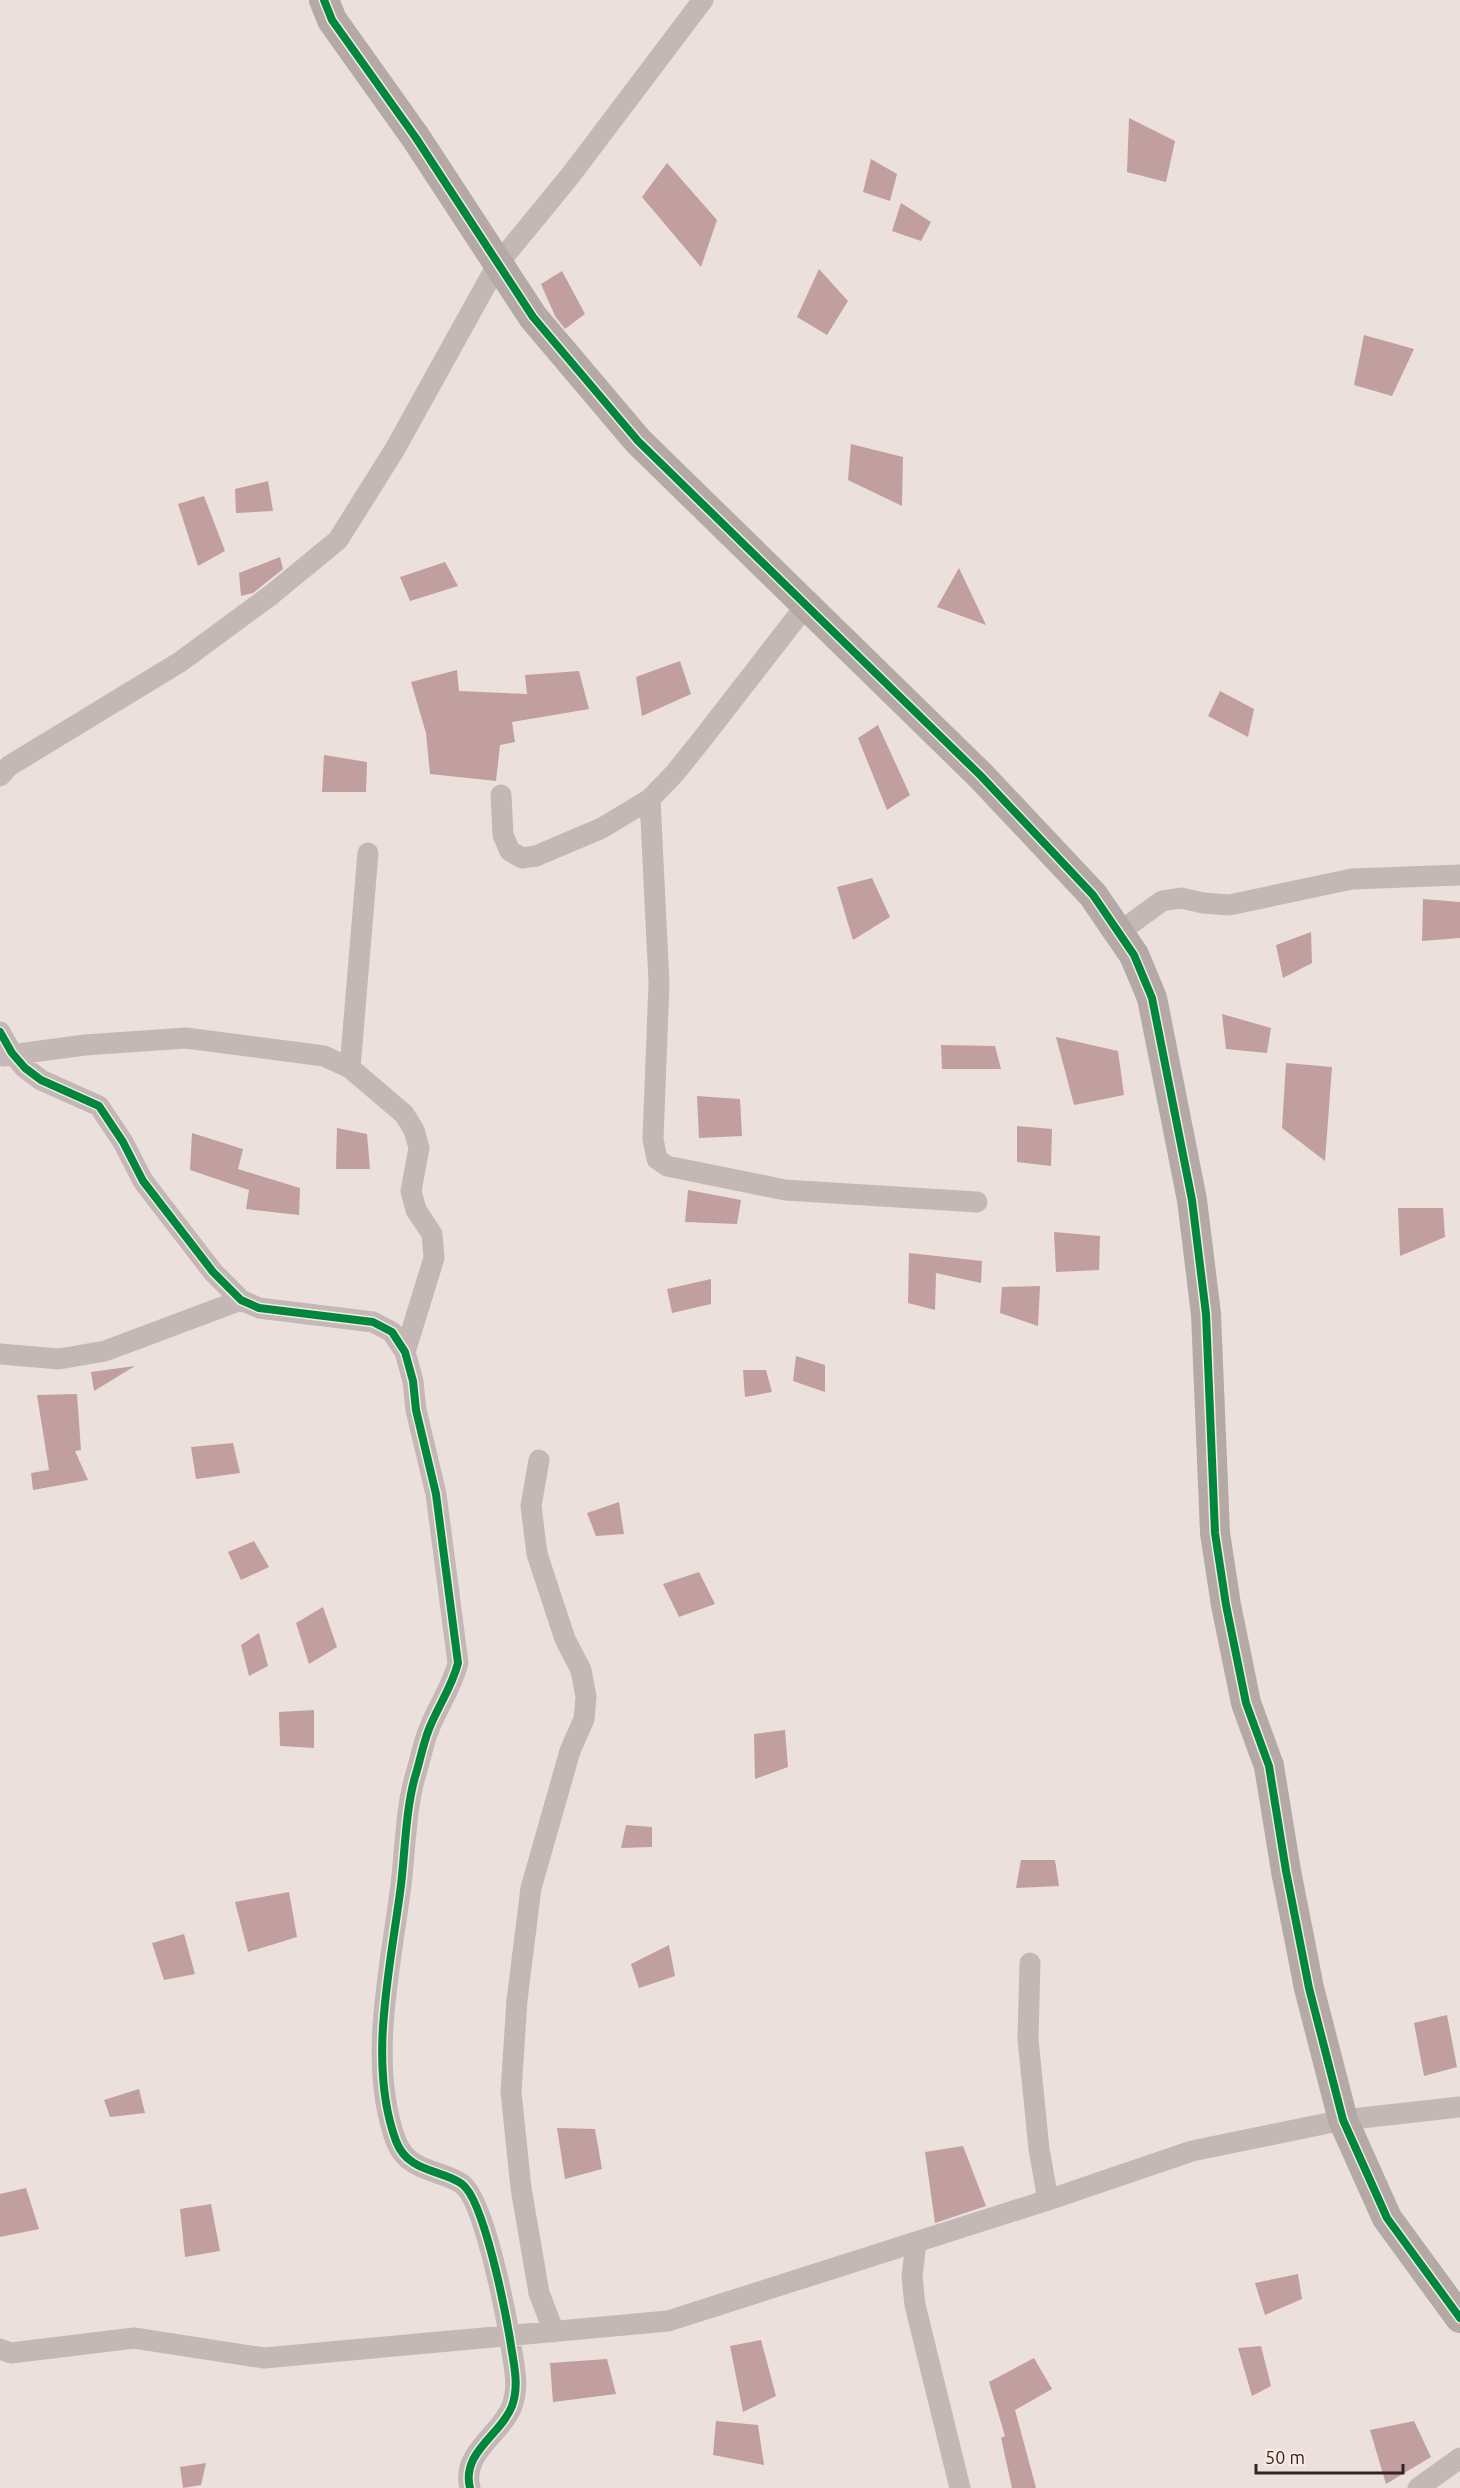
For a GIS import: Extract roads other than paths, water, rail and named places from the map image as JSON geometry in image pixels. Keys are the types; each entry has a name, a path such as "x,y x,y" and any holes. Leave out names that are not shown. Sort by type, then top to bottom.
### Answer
{"street":[{"path":"324,0 332,20 416,138 533,317 638,441 981,776 1092,895 1134,955 1152,998 1192,1200 1206,1314 1215,1533 1226,1605 1246,1703 1269,1766 1286,1871 1309,1988 1342,2120 1387,2218 1460,2318"},
{"path":"0,776 9,766 180,662 271,595 338,540 395,449 497,265 570,176 703,0"},
{"path":"501,795 502,835 510,851 522,858 536,856 602,828 650,799 696,747 807,604"},
{"path":"650,799 658,983 653,1139 657,1159 667,1166 785,1190 977,1202"},
{"path":"350,1068 368,853"},
{"path":"1118,933 1162,901 1172,899 1229,904 1352,879 1460,875"},
{"path":"0,1032 6,1055 41,1080 99,1106 123,1142 143,1181 213,1272 241,1299 259,1308 373,1322 392,1332 405,1352 436,1494 458,1663 453,1683 429,1730 414,1780 381,2042 386,2090 396,2142 407,2159 428,2171 463,2185 475,2202 483,2222 509,2336 517,2386 511,2408 473,2457 468,2482 470,2488"},
{"path":"6,1055 186,1038 324,1056 350,1068 404,1114 414,1130 419,1149 411,1191 416,1210 432,1234 434,1258 405,1352"},
{"path":"0,1354 59,1359 105,1352 241,1299"},
{"path":"539,1460 531,1506 537,1554 565,1639 581,1670 585,1697 584,1719 570,1751 531,1888 517,2000 511,2092 521,2188 540,2293 554,2332"},
{"path":"1030,1963 1028,2039 1039,2150 1048,2200"},
{"path":"0,2349 11,2353 134,2338 264,2358 668,2321 916,2243 1192,2151 1342,2120 1460,2107"},
{"path":"916,2243 912,2276 915,2305 960,2488"},
{"path":"1418,2488 1460,2458"}]}
